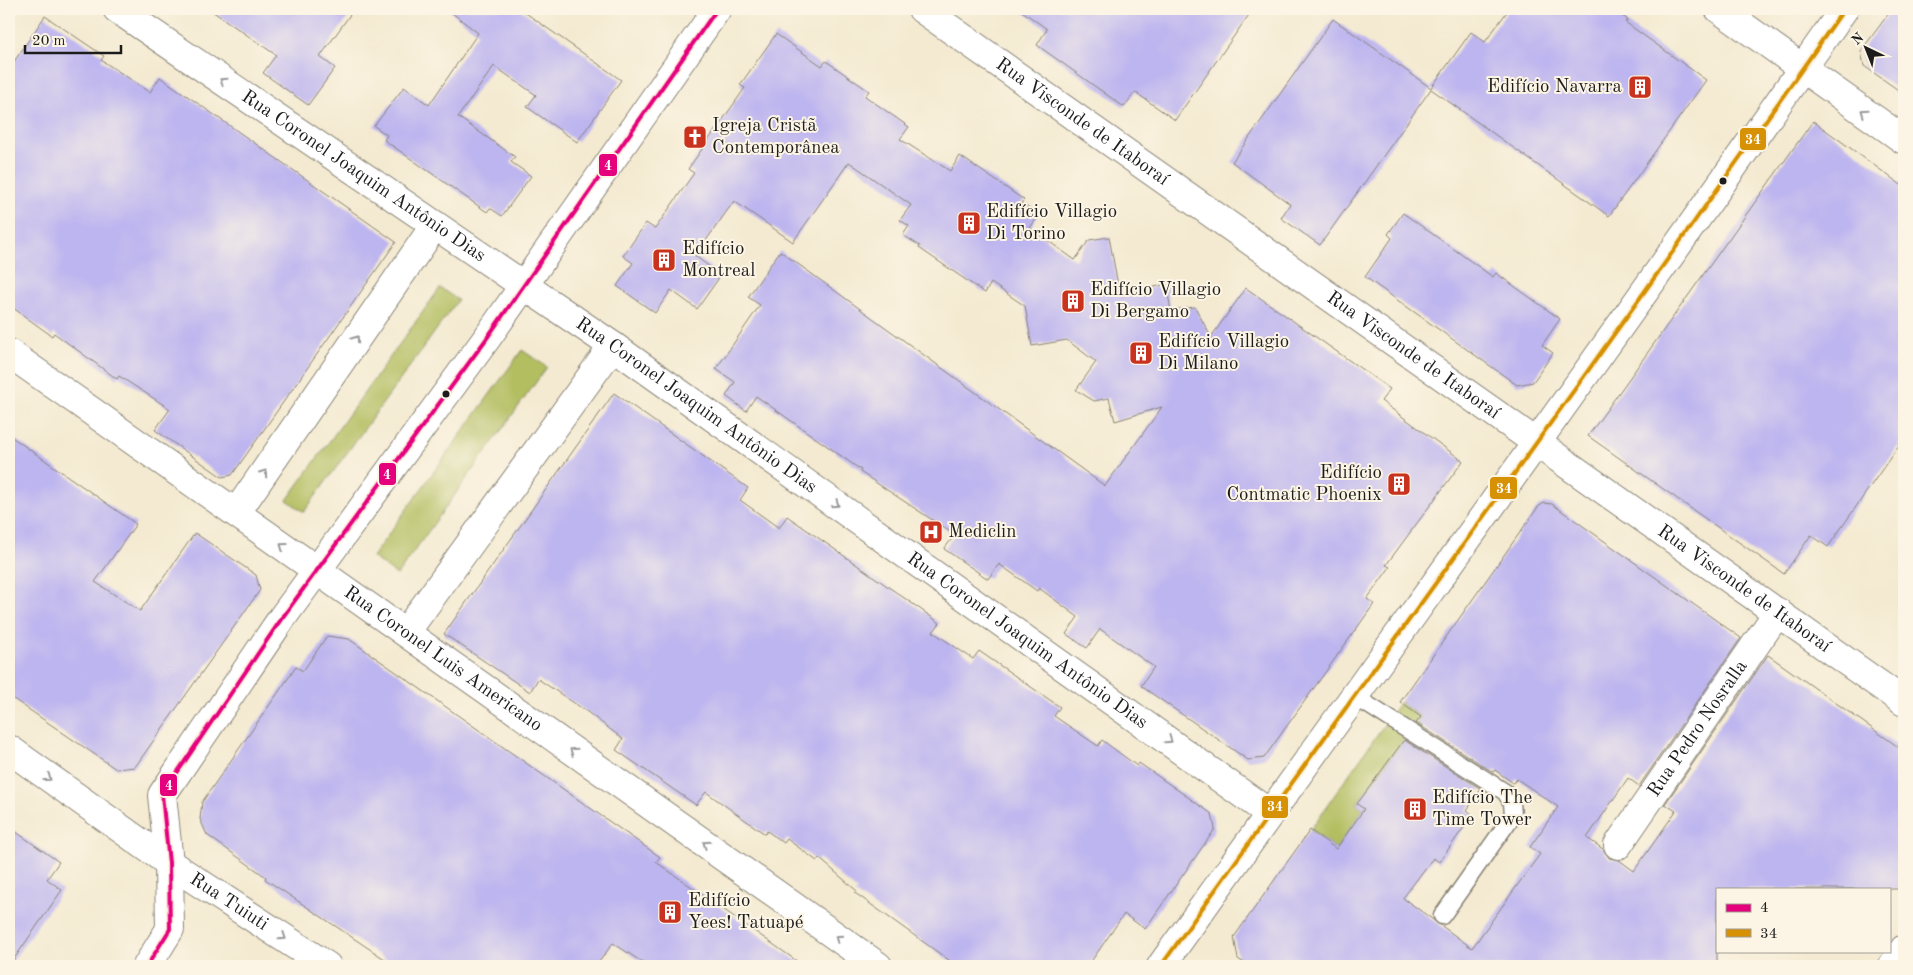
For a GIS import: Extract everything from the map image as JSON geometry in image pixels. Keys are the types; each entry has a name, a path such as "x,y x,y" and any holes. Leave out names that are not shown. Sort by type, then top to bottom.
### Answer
{"street":[{"name":"Rua Coronel Joaquim Antônio Dias","path":"117,9 613,346 1269,813"},
{"path":"147,966 170,929 168,863 162,795 316,570 524,285 717,9"},
{"name":"Rua Visconde de Itaboraí","path":"922,9 1904,702"},
{"path":"1719,9 1904,140"},
{"path":"1170,963 1269,813 1538,443 1844,9"},
{"path":"236,514 435,225"},
{"path":"406,632 613,346"},
{"name":"Rua Coronel Luis Americano","path":"9,353 878,966"},
{"name":"Rua Pedro Nosralla","path":"1618,845 1778,612"},
{"name":"Rua Tuiuti","path":"9,749 168,863 327,966"},
{"path":"1892,966 1904,949"}],"lane":[{"path":"1354,696 1505,792 1512,803 1513,815 1442,916"}],"green space":[{"path":"440,288 458,300 304,512 287,500"},
{"path":"522,350 547,367 397,575 372,557"},
{"path":"1400,702 1426,721 1400,758 1393,754 1357,804 1364,809 1336,849 1310,830"}],"building":[{"path":"209,9 354,9 320,57 335,68 308,105 263,73 276,55"},
{"path":"447,9 520,9 621,80 577,142 527,107 536,95 494,66 458,117 515,157 511,162 531,176 502,216 490,208 487,212 384,140 387,135 374,126 404,87 429,105 478,33"},
{"path":"1019,9 1253,9 1175,120 1135,92 1124,107 1037,45 1047,29"},
{"path":"1509,9 1612,9 1628,20 1625,22 1706,80 1609,216 1431,89 1320,245 1281,218 1290,204 1232,162 1333,19 1431,88 1471,32 1485,42"},
{"path":"1892,9 1904,9 1904,94 1864,66 1861,51"},
{"path":"45,16 104,56 101,60 150,92 160,77 396,242 232,475 222,477 155,430 170,409 119,376 117,379 54,333 52,336 9,305 9,69"},
{"path":"776,34 822,66 826,61 869,91 865,96 909,127 900,139 950,171 960,156 1024,200 1021,203 1039,215 1030,228 1075,260 1089,240 1109,237 1120,296 1166,284 1171,310 1195,307 1211,337 1246,288 1390,389 1381,401 1463,461 1386,565 1390,567 1367,599 1374,604 1264,758 1248,760 1141,686 1154,667 1100,629 1087,648 1066,634 1078,617 1039,588 1037,591 999,564 988,579 944,549 955,535 860,472 861,470 756,396 746,411 726,396 735,382 716,369 760,305 748,297 780,251 1105,486 1162,407 1115,421 1109,398 1094,401 1076,390 1096,362 1067,340 1032,346 1025,306 991,283 985,293 903,235 909,226 900,220 911,205 849,162 793,242 734,201 695,256 721,275 697,309 671,290 655,313 617,286 633,263 623,256 646,223 655,229 694,173 688,169 745,88 740,85"},
{"path":"1813,121 1904,187 1904,438 1828,547 1811,535 1784,574 1588,436"},
{"path":"1403,213 1493,277 1496,273 1560,319 1542,345 1553,353 1533,382 1517,385 1365,277 1392,238 1388,234"},
{"path":"614,393 748,488 740,500 779,528 787,516 940,623 933,632 973,659 979,651 1060,707 1054,716 1098,746 1102,740 1137,766 1139,763 1212,814 1215,829 1145,929 1124,914 1088,966 957,966 855,893 857,891 819,858 817,861 787,839 784,843 767,831 765,834 706,792 696,805 616,750 623,739 586,711 538,679 530,692 444,634"},
{"path":"9,435 136,524 95,582 140,611 195,533 256,575 260,590 135,767 116,769 9,696"},
{"path":"1544,503 1552,504 1741,638 1639,786 1628,778 1587,838 1603,849 1609,858 1619,860 1634,871 1676,811 1665,804 1768,655 1904,751 1904,889 1716,888 1717,966 1249,966 1238,959 1234,937 1310,830 1336,849 1364,809 1357,804 1404,740 1481,789 1467,810 1473,815 1439,862 1433,858 1403,898 1472,948 1540,854 1530,847 1558,807 1517,779 1513,783 1495,770 1493,772 1416,723 1421,717 1400,702 1538,507"},
{"path":"327,636 349,639 660,857 656,862 804,966 648,966 613,943 596,966 395,966 265,879 266,877 207,835 200,819 202,802 296,667 303,671"},
{"path":"9,827 59,862 47,879 62,890 9,966"}],"transit line":[{"name":"4","path":"147,966 170,929 169,863 162,795 282,618 487,338 717,9"},
{"name":"34","path":"1161,966 1589,369 1844,9"}],"place":[{"name":"Edifício Navarra","path":"1640,87"},
{"name":"Igreja Cristã Contemporânea","path":"695,137"},
{"name":"Edifício Villagio Di Torino","path":"969,223"},
{"name":"Edifício Montreal","path":"664,260"},
{"name":"Edifício Villagio Di Bergamo","path":"1073,301"},
{"name":"Edifício Villagio Di Milano","path":"1141,353"},
{"name":"Edifício Contmatic Phoenix","path":"1399,484"},
{"name":"Mediclin","path":"931,532"},
{"name":"Edifício The Time Tower","path":"1415,809"},
{"name":"Edifício Yees! Tatuapé","path":"670,912"}]}
